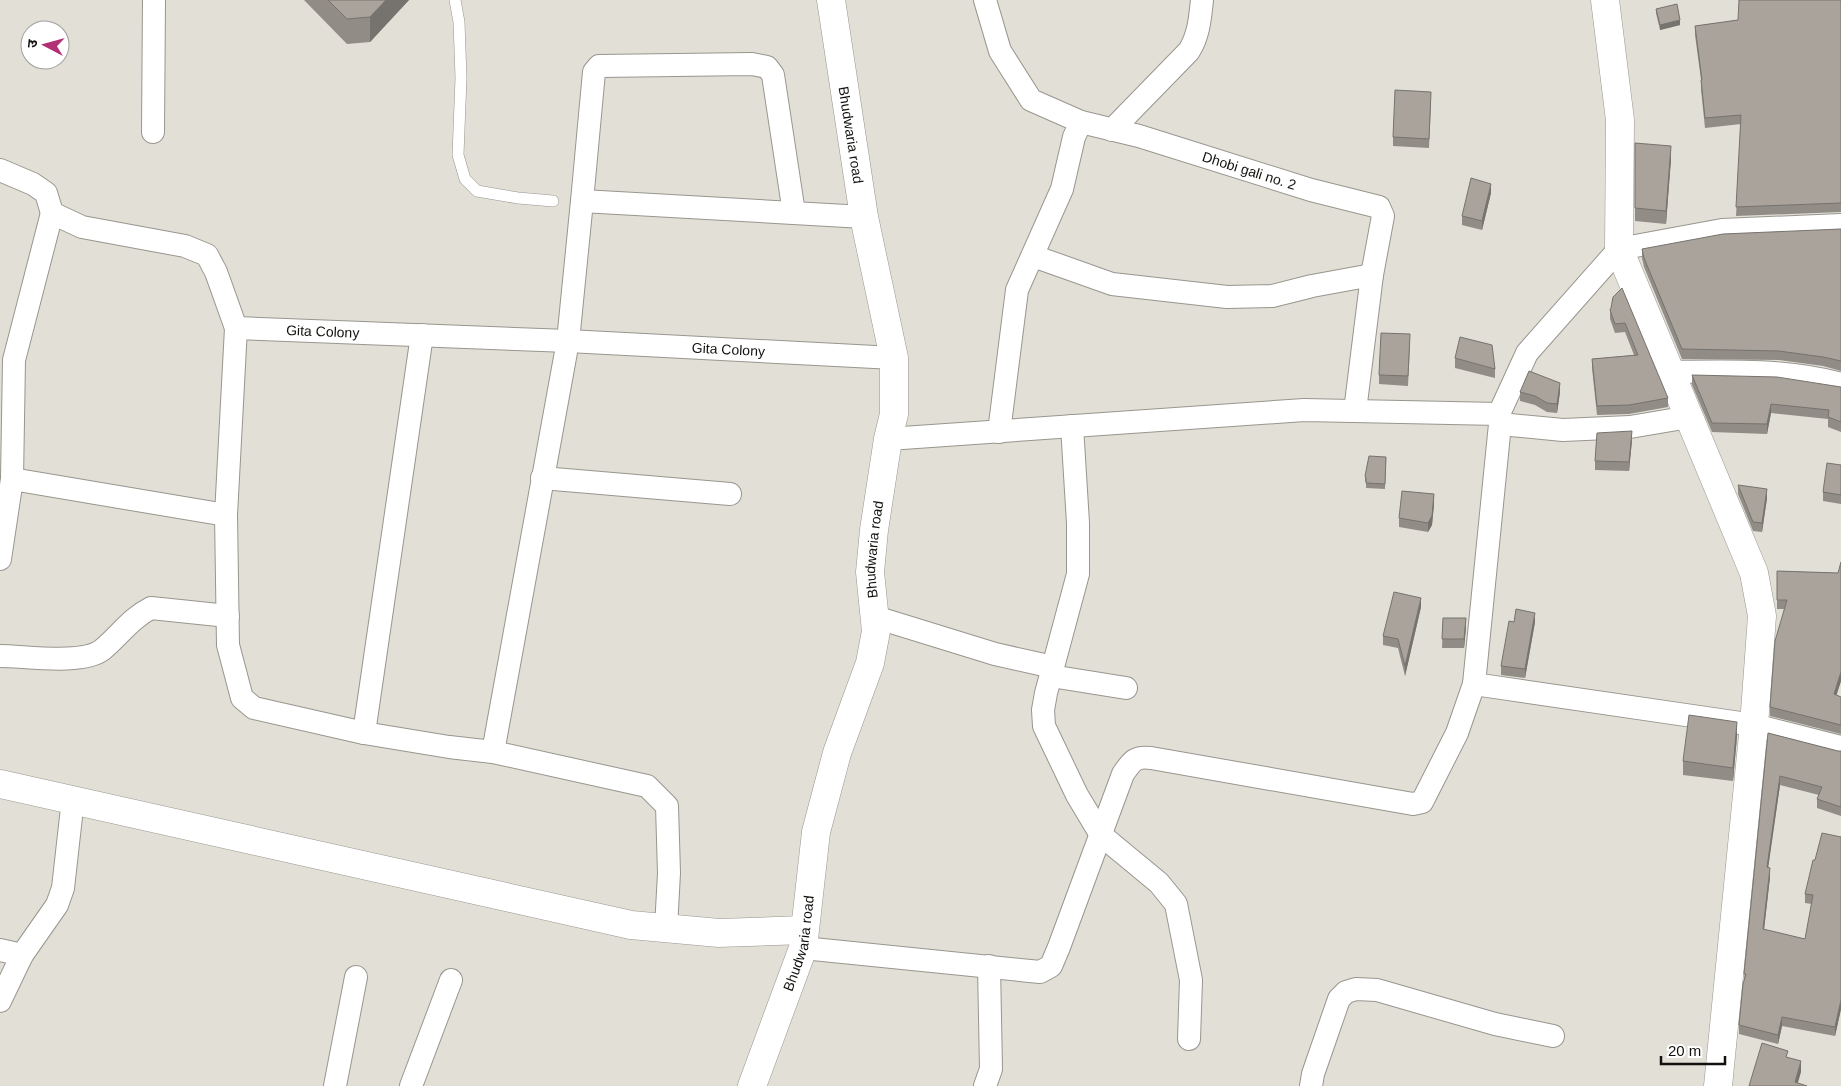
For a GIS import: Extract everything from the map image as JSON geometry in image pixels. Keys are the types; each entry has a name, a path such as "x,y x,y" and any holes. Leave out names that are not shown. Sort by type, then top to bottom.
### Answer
{"street":[{"path":"153,132 154,0"},
{"name":"Bhudwaria road","path":"752,1086 803,939 816,832 837,753 870,663 876,631 870,572 874,530 894,414 894,358 864,217 831,0"},
{"name":"Dhobi gali no. 2","path":"985,0 1000,51 1031,100 1081,122 1139,136 1311,190 1379,207 1384,216 1372,275 1355,412"},
{"path":"1112,130 1189,50 1195,41 1199,27 1202,0"},
{"path":"1605,0 1620,120 1619,249 1754,573 1762,616 1754,725 1718,1086"},
{"path":"493,752 568,341 594,72 599,66 752,64 767,67 773,75 794,213"},
{"path":"999,432 1017,290 1062,188 1074,137 1081,122"},
{"path":"0,170 33,184 46,193 52,214 7,359 12,479 1,545"},
{"path":"582,201 864,217"},
{"path":"52,214 82,226 185,246 207,255 216,272 236,328 226,515 228,645 242,698 254,708 364,733 448,747 493,752 647,786 667,806 669,873 666,928"},
{"path":"0,784 73,798 631,925 803,939 1040,972 1051,966 1123,774 1130,763 1140,756 1413,804 1422,802 1457,733 1474,684 1500,419 1527,353 1619,249 1722,230 1841,225"},
{"path":"1033,256 1112,284 1227,297 1272,296 1312,286 1372,275"},
{"name":"Gita Colony","path":"236,328 568,341 894,358"},
{"path":"364,733 422,335"},
{"path":"1670,372 1744,370 1826,380 1841,384"},
{"path":"888,440 1304,410 1500,419 1563,430 1630,427 1689,417"},
{"path":"1072,426 1078,523 1078,574 1043,710 1044,726 1077,796 1101,835 1159,883 1176,904 1191,980 1190,1039"},
{"path":"542,478 730,494"},
{"path":"12,479 226,515"},
{"path":"0,656 50,658 92,656 100,651 140,614 151,608 228,616"},
{"path":"875,617 1052,672 1126,688"},
{"path":"1474,684 1754,725 1841,747"},
{"path":"0,1001 22,955 57,906 63,888 73,798"},
{"path":"0,950 22,955"},
{"path":"985,1086 991,1069 989,966"},
{"path":"335,1086 356,977"},
{"path":"411,1086 451,980"},
{"path":"1312,1086 1313,1074 1339,999 1346,992 1356,989 1377,990 1495,1024 1553,1036"}],"lane":[{"path":"455,0 459,22 461,78 458,155 465,179 477,191 518,198 553,201"}],"building":[{"path":"328,0 386,0 370,17 347,19"},
{"path":"1739,0 1841,0 1841,203 1736,207 1741,115 1705,118 1695,26 1738,20"},
{"path":"1677,4 1680,20 1660,25 1656,9"},
{"path":"1395,90 1431,92 1429,139 1393,137"},
{"path":"1635,143 1671,146 1666,211 1635,208"},
{"path":"1471,178 1491,184 1482,221 1462,216"},
{"path":"1841,229 1841,361 1779,351 1682,349 1642,249 1723,234"},
{"path":"1622,288 1668,398 1629,405 1597,406 1592,359 1638,355 1625,323 1615,324 1610,310 1613,297"},
{"path":"1381,333 1410,334 1408,376 1379,375"},
{"path":"1460,337 1492,345 1495,369 1455,358"},
{"path":"1529,371 1560,383 1557,404 1547,403 1535,396 1520,392"},
{"path":"1692,375 1777,377 1841,387 1841,422 1828,417 1829,410 1771,404 1767,424 1712,423"},
{"path":"1632,431 1629,462 1595,461 1597,433"},
{"path":"1369,456 1386,457 1385,484 1366,483 1365,476"},
{"path":"1827,463 1841,465 1841,495 1823,492"},
{"path":"1738,485 1767,489 1762,523 1753,522"},
{"path":"1402,491 1434,494 1432,516 1428,523 1399,518"},
{"path":"1841,562 1841,672 1834,694 1841,697 1841,725 1770,707 1775,641 1787,600 1777,600 1777,571 1838,573"},
{"path":"1394,592 1421,598 1405,666 1398,639 1383,636"},
{"path":"1516,609 1535,613 1525,669 1501,666 1509,621 1514,622"},
{"path":"1443,618 1466,618 1464,639 1442,639"},
{"path":"1689,715 1737,722 1733,768 1683,761"},
{"path":"1768,733 1841,751 1841,807 1817,799 1822,787 1780,776 1767,867 1770,868 1763,929 1805,939 1813,895 1805,894 1822,833 1841,837 1841,1000 1835,1027 1782,1017 1778,1035 1739,1025 1743,984 1746,974 1744,974"},
{"path":"1762,1043 1788,1051 1786,1057 1801,1061 1795,1082 1807,1086 1749,1086"}]}
